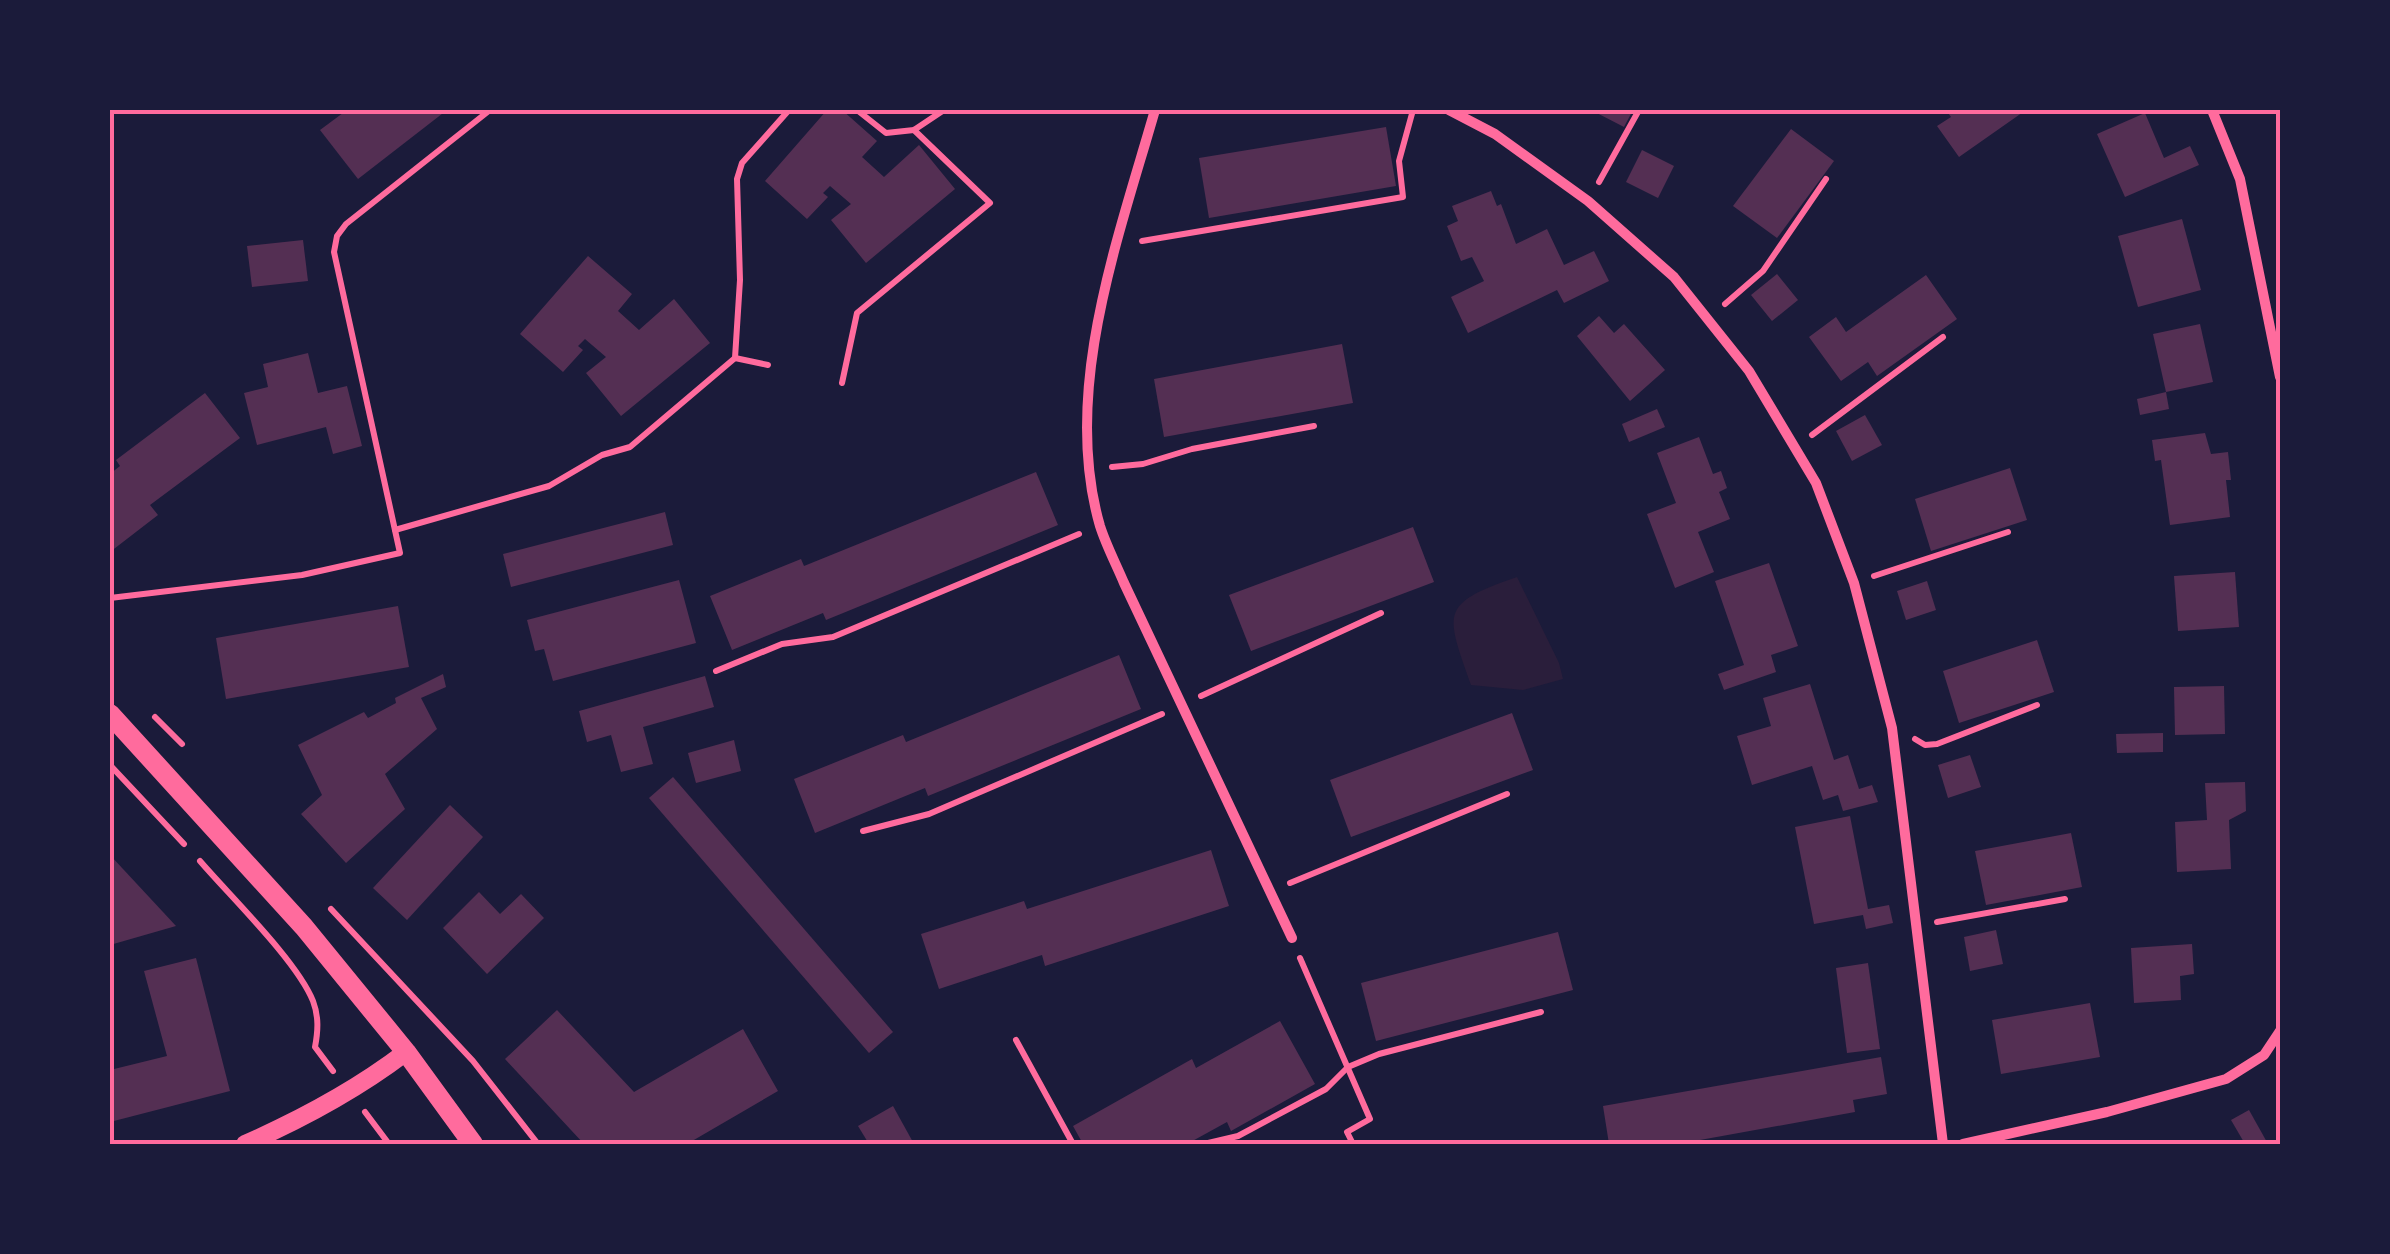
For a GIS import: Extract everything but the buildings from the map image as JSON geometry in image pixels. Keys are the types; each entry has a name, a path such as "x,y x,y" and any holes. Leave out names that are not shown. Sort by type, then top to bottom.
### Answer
{"main road":[{"path":"110,714 304,927 406,1052 473,1144"}],"street":[{"path":"1155,110 1116,245 1087,391 1091,470 1100,526 1292,938"},
{"path":"1449,110 1495,134 1588,201 1674,278 1710,318 1749,372 1816,484 1854,583 1892,728 1943,1144"},
{"path":"2212,110 2240,179 2280,377"},
{"path":"1963,1144 2107,1112 2226,1079 2264,1056 2280,1031"},
{"path":"244,1144 302,1118 406,1052"}],"path":[{"path":"110,598 302,575 400,553 334,252 336,236 490,110"},
{"path":"395,530 549,486 602,455 630,447 735,358 740,280 736,179 742,163 789,110"},
{"path":"857,110 886,134 914,130 944,110"},
{"path":"1116,245 1402,197 1399,160 1412,110"},
{"path":"1588,201 1639,110"},
{"path":"842,383 857,313 990,203 914,130"},
{"path":"1710,318 1763,271 1826,179"},
{"path":"1794,446 1943,337"},
{"path":"735,358 768,365"},
{"path":"1091,470 1144,464 1192,449 1314,426"},
{"path":"716,671 782,644 833,637 1100,526"},
{"path":"1854,583 2008,532"},
{"path":"863,831 929,814 1181,706 1381,613"},
{"path":"1892,728 1925,745 1937,744 2037,705"},
{"path":"110,765 196,856 298,974 313,1001 318,1027 315,1047 389,1144"},
{"path":"1270,891 1507,794"},
{"path":"1916,926 2064,899"},
{"path":"328,906 473,1061 538,1144"},
{"path":"1292,938 1370,1120 1347,1132 1353,1144"},
{"path":"1204,1144 1238,1136 1326,1089 1348,1067 1379,1054 1542,1012"},
{"path":"1016,1040 1073,1144"}],"shaded area":[{"path":"1517,577 1563,679 1523,690 1471,685 1457,642 1455,614 1473,595"}]}
